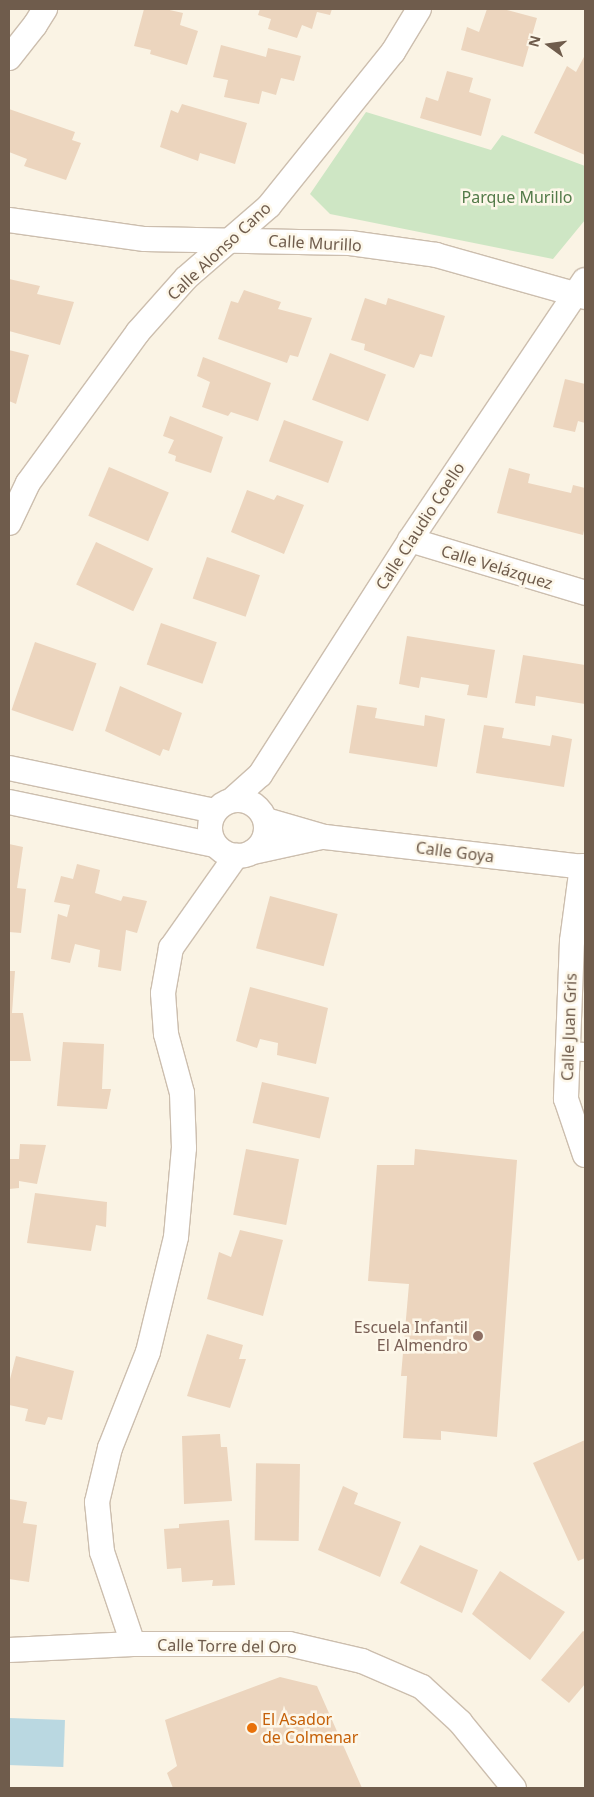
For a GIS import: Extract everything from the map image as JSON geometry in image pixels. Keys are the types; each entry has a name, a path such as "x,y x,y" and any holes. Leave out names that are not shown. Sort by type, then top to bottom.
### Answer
{"street":[{"path":"9,58 45,9"},
{"name":"Calle Alonso Cano","path":"9,522 28,483 138,332 186,278 269,206 393,52 419,9"},
{"name":"Calle Murillo","path":"9,220 146,239 231,239 350,243 436,255 582,290"},
{"name":"Calle Claudio Coello","path":"224,806 260,775 410,540 582,290"},
{"name":"Calle Velázquez","path":"410,540 585,593"},
{"path":"9,768 224,806 249,801 264,816"},
{"path":"133,1644 102,1552 97,1502 110,1448 148,1352 176,1237 184,1148 182,1093 166,1034 163,993 171,948 245,854 265,838 267,830 260,775"},
{"path":"9,802 215,845 227,854 245,854"},
{"path":"215,845 210,828 224,806"},
{"name":"Calle Goya","path":"264,816 325,837 584,866"},
{"name":"Calle Goya","path":"245,854 325,837"},
{"name":"Calle Juan Gris","path":"584,866 572,941 576,1051 566,1099 585,1155"},
{"name":"Calle Torre del Oro","path":"9,1650 133,1644 289,1644 362,1661 422,1686 460,1722 514,1788"}],"green space":[{"name":"Parque Murillo","path":"366,112 491,150 502,135 585,166 585,220 553,259 330,214 310,194"}],"water":[{"path":"9,1718 65,1720 63,1767 9,1765"}],"building":[{"path":"144,9 165,9 183,13 180,25 198,31 187,65 150,54 151,50 134,46"},
{"path":"260,9 332,9 330,15 317,12 312,29 302,25 297,38 268,29 271,19 258,15"},
{"path":"487,9 503,9 537,18 523,67 461,50 467,27 479,32"},
{"path":"221,45 266,57 268,48 301,56 294,81 281,78 276,95 262,91 259,104 224,97 228,80 213,77"},
{"path":"585,55 585,155 534,133 567,66 576,72"},
{"path":"447,71 473,78 469,92 491,99 481,136 420,118 426,97 438,101"},
{"path":"182,104 247,123 235,164 200,153 198,161 160,147 171,110 178,113"},
{"path":"9,109 75,132 72,140 81,143 66,180 24,166 27,159 9,152"},
{"path":"9,279 40,286 37,294 74,302 60,345 9,331"},
{"path":"244,290 281,302 278,309 312,318 298,357 290,355 287,363 218,339 231,301 238,303"},
{"path":"365,298 386,305 388,298 445,316 432,357 420,354 414,368 364,350 365,344 351,340"},
{"path":"9,350 29,355 16,404 9,401"},
{"path":"330,353 386,375 368,421 312,400"},
{"path":"203,357 271,383 258,421 231,412 228,416 202,407 210,382 197,376"},
{"path":"565,379 585,384 585,423 578,421 575,432 553,427"},
{"path":"170,416 223,437 211,473 175,461 176,456 168,453 174,440 163,436"},
{"path":"284,420 343,442 328,483 269,461"},
{"path":"109,467 169,492 148,541 88,516"},
{"path":"509,468 530,474 528,483 571,493 573,485 585,488 585,526 583,535 497,513"},
{"path":"247,490 274,500 277,495 304,505 284,554 231,532"},
{"path":"96,542 153,569 133,611 76,585"},
{"path":"207,557 260,575 246,617 193,599"},
{"path":"161,623 217,642 202,684 147,665"},
{"path":"407,636 495,650 487,698 467,695 469,685 421,677 419,688 399,684"},
{"path":"35,642 96,663 73,731 12,710"},
{"path":"523,655 585,665 585,704 536,696 535,706 515,703"},
{"path":"120,686 182,713 169,751 163,749 160,756 105,731"},
{"path":"357,705 377,708 375,718 424,726 425,715 445,719 437,767 349,753"},
{"path":"484,725 504,728 502,738 550,746 552,735 572,739 564,787 476,773"},
{"path":"9,844 23,847 17,888 26,889 21,933 9,932"},
{"path":"77,864 100,870 95,893 121,901 123,896 147,901 137,933 126,930 121,971 98,967 100,950 75,944 70,963 51,959 58,914 67,917 70,905 54,902 61,876 73,879"},
{"path":"270,896 338,914 324,966 256,948"},
{"path":"9,971 15,971 12,1013 23,1013 31,1061 9,1061"},
{"path":"250,987 328,1008 316,1064 277,1055 278,1043 260,1039 257,1048 236,1041"},
{"path":"63,1042 104,1044 102,1089 111,1089 107,1109 57,1106"},
{"path":"262,1082 329,1098 320,1138 253,1123"},
{"path":"20,1144 46,1145 37,1184 19,1181 19,1188 9,1189 9,1159 19,1159"},
{"path":"246,1149 299,1159 286,1225 233,1215"},
{"path":"415,1149 517,1160 497,1437 441,1431 441,1440 403,1438 407,1376 401,1376 409,1284 368,1281 377,1165 414,1165"},
{"path":"35,1193 107,1202 106,1227 96,1225 91,1251 27,1243"},
{"path":"240,1230 283,1240 263,1316 207,1299 219,1252 231,1257"},
{"path":"207,1334 243,1345 239,1359 246,1359 230,1408 187,1396"},
{"path":"16,1356 74,1371 62,1420 48,1417 45,1425 25,1421 28,1409 9,1405 9,1383"},
{"path":"220,1434 221,1447 227,1447 232,1501 184,1504 182,1436"},
{"path":"585,1440 585,1558 578,1561 533,1463"},
{"path":"256,1463 300,1464 299,1541 255,1540"},
{"path":"343,1486 358,1493 354,1504 401,1522 380,1577 318,1550"},
{"path":"9,1499 27,1502 23,1523 37,1525 29,1582 9,1579"},
{"path":"229,1520 235,1585 212,1586 213,1580 182,1582 181,1568 167,1569 164,1529 179,1528 179,1524"},
{"path":"420,1545 478,1570 462,1613 400,1583"},
{"path":"500,1571 565,1612 530,1660 472,1614"},
{"path":"583,1631 585,1632 585,1684 569,1703 541,1680"},
{"name":"El Asador de Colmenar","path":"280,1677 317,1686 362,1788 173,1788 167,1773 177,1766 165,1720"}],"place":[{"name":"Escuela Infantil El Almendro","path":"478,1336"},
{"name":"El Asador de Colmenar","path":"252,1728"}]}
